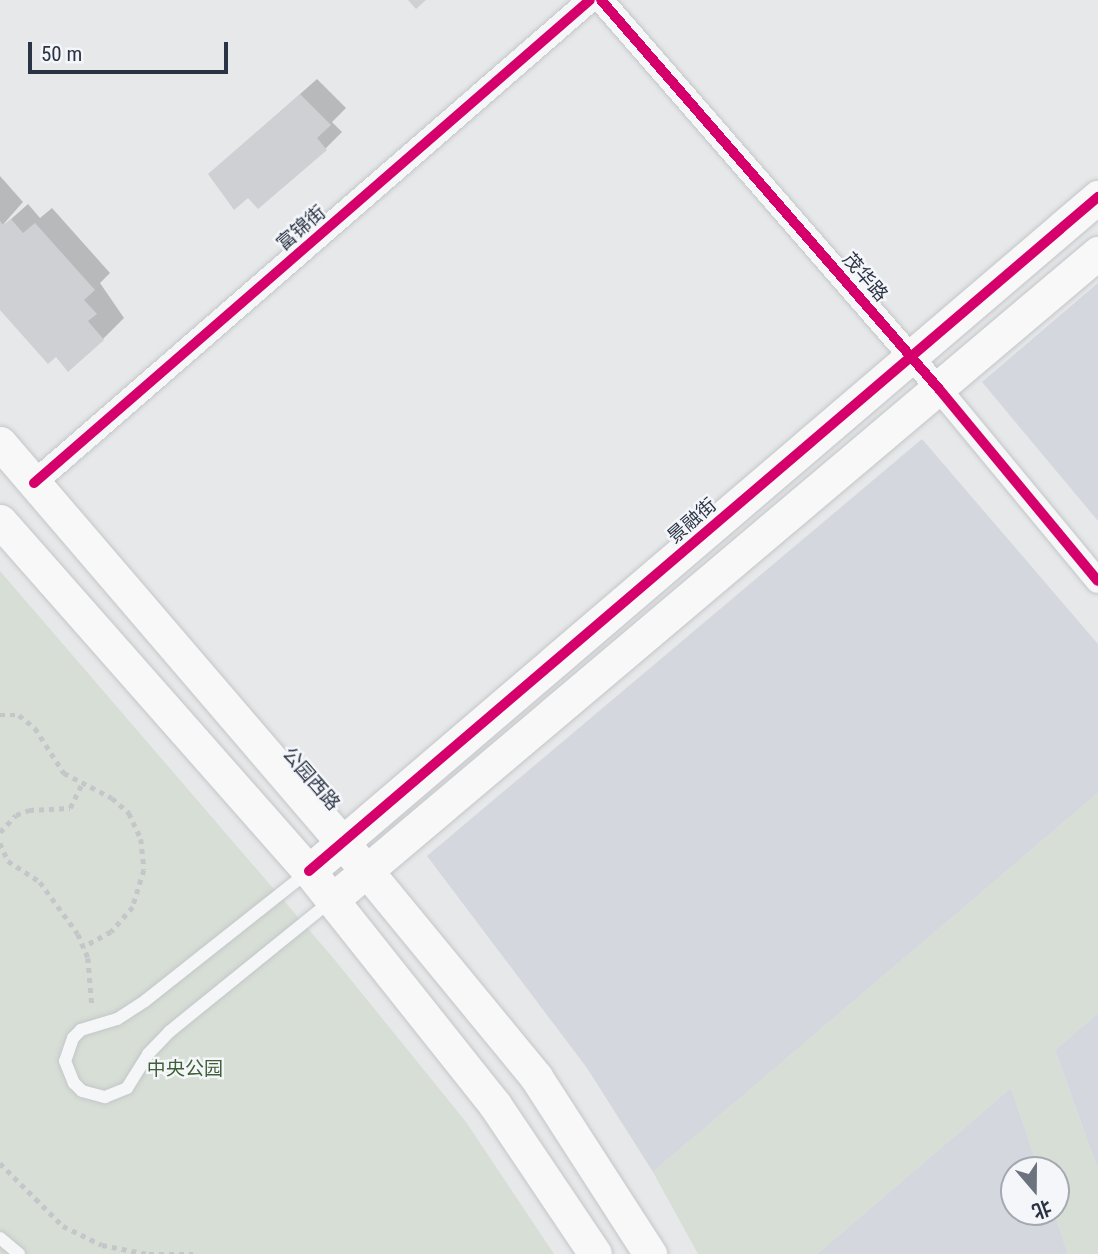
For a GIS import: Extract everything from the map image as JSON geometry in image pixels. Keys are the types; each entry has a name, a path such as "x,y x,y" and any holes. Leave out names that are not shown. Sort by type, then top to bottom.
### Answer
{"street":[{"name":"富锦街","path":"34,483 590,0"},
{"name":"茂华路","path":"601,0 939,388 1098,581"},
{"name":"景融街","path":"309,871 1098,197"},
{"path":"332,900 1098,253"},
{"name":"公园西路","path":"0,443 366,870 536,1077 650,1254"},
{"path":"0,521 309,871 495,1105 595,1254"}],"lane":[{"path":"309,871 145,1001 117,1019 92,1025 73,1038 65,1061 68,1073 82,1091 105,1097 117,1095 127,1088 148,1054 169,1032 332,900"},
{"path":"0,1238 19,1254"}],"path":[{"path":"0,715 19,715 35,728 64,773 81,785 112,798 129,813 141,839 144,870 133,907 111,932 84,947"},
{"path":"0,832 16,815 29,810 69,808 81,785"},
{"path":"0,843 8,861 40,882 84,947 92,982 92,1025"},
{"path":"0,1163 63,1226 102,1245 148,1254 193,1254"}],"shaded area":[{"path":"1098,283 1098,521 982,382"},
{"path":"922,439 1098,644 1098,793 653,1172 587,1068 427,856"},
{"path":"1098,1013 1098,1170 1055,1050"},
{"path":"1011,1088 1034,1156 1000,1156 1000,1226 1059,1226 1068,1254 817,1254"}],"green space":[{"name":"中央公园","path":"0,571 334,959 466,1122 554,1254 0,1254"},
{"path":"1098,793 1098,1013 1055,1050 1098,1170 1098,1254 1068,1254 1059,1226 1070,1226 1070,1156 1034,1156 1011,1088 817,1254 698,1254 653,1172"}],"building":[{"path":"408,0 426,0 416,9"},
{"path":"300,94 331,125 317,138 327,150 258,209 248,198 234,210 208,174"},
{"path":"11,219 23,233 35,223 95,290 84,300 97,314 88,321 104,340 68,372 56,357 48,364 0,310 0,221 3,225"}],"cycle path":[{"path":"34,483 590,0"},
{"path":"601,0 939,389 1098,581"},
{"path":"309,871 1098,197"}]}
